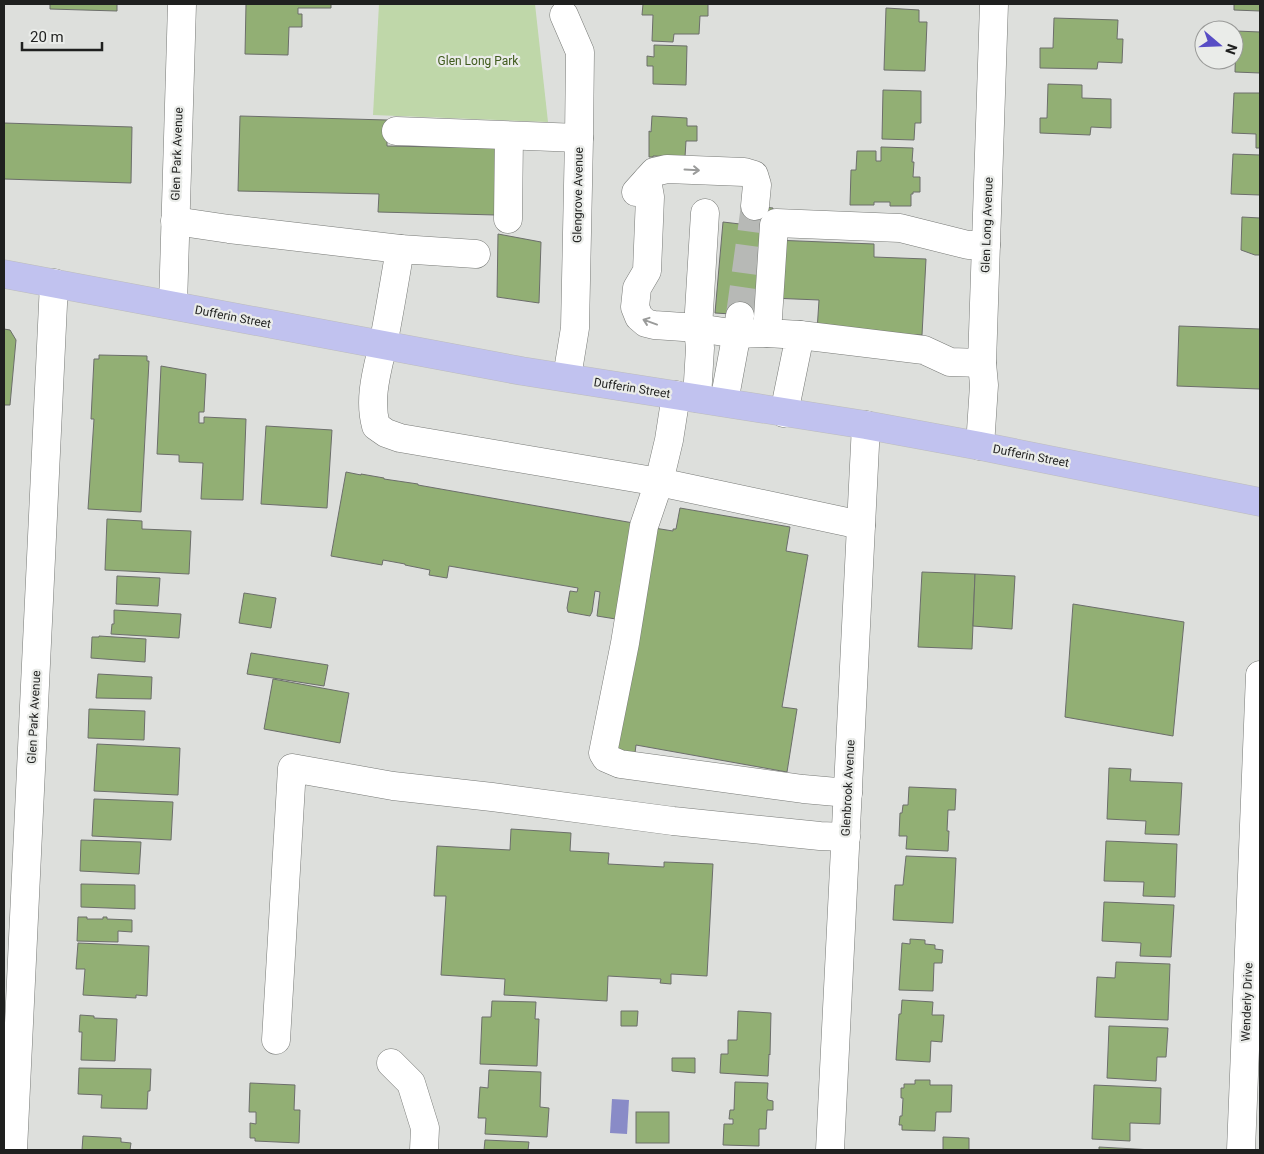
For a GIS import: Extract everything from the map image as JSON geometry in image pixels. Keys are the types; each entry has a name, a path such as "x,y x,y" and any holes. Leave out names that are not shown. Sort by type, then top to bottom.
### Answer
{"main road":[{"name":"Dufferin Street","path":"4,274 522,371 866,425 1260,502"}],"street":[{"name":"Glen Park Avenue","path":"173,305 182,4"},
{"name":"Glen Long Avenue","path":"980,446 984,385 982,363 994,4"},
{"name":"Glengrove Avenue","path":"564,15 580,52 580,138 575,328 567,377"},
{"path":"396,131 580,138"},
{"path":"508,219 510,136"},
{"path":"755,206 757,185 754,175 744,172 667,169 654,172 647,180 650,198 647,271 638,288 635,307 639,317 646,323 654,325 698,328 738,324 767,333 800,335 924,350 950,362 982,363"},
{"path":"705,213 698,328 700,348 687,396 669,440 659,482 644,526 625,643 603,753 606,758 620,764 848,794"},
{"path":"176,221 400,249 476,254"},
{"path":"767,333 772,228 776,224 900,228 968,245 986,245"},
{"path":"400,249 374,389 373,414 376,426 386,433 400,438 659,482 861,525"},
{"name":"Glen Park Avenue","path":"13,1150 54,283"},
{"path":"724,402 738,324"},
{"path":"784,412 800,335"},
{"name":"Glenbrook Avenue","path":"830,1150 866,425"},
{"name":"Wenderly Drive","path":"1241,1150 1260,675"},
{"path":"276,1040 292,768 393,786 492,797 673,822 846,837"},
{"path":"391,1063 411,1083 425,1128 424,1150"}],"green space":[{"name":"Glen Long Park","path":"379,4 535,4 548,122 373,115"}],"water":[{"path":"612,1099 629,1100 627,1134 610,1133"}],"building":[{"path":"50,4 117,4 117,11 50,9"},
{"path":"246,4 331,4 331,8 298,8 298,14 302,14 302,27 289,27 288,55 245,54"},
{"path":"643,4 708,4 708,16 700,16 699,34 674,34 673,42 652,41 653,15 642,15"},
{"path":"1234,4 1260,4 1260,11 1234,10"},
{"path":"886,8 919,10 919,22 927,22 925,71 884,70"},
{"path":"1054,18 1118,20 1117,39 1123,39 1122,63 1098,62 1097,69 1040,68 1040,48 1053,48"},
{"path":"1244,31 1260,32 1260,73 1235,72 1235,70 1244,70"},
{"path":"654,45 687,46 686,85 653,84 653,66 647,66 647,56 654,57"},
{"path":"1048,84 1082,85 1082,98 1111,99 1111,128 1091,127 1090,135 1040,133 1040,118 1047,118"},
{"path":"883,90 921,91 921,123 915,123 914,140 882,139"},
{"path":"1234,93 1260,93 1260,148 1256,148 1256,134 1232,133"},
{"path":"240,116 387,120 387,146 498,148 496,215 378,212 379,194 238,191"},
{"path":"652,116 687,118 687,126 697,126 697,141 686,141 685,157 649,157 649,131 651,132"},
{"path":"4,123 132,127 131,183 4,179"},
{"path":"881,147 913,148 913,177 920,177 920,192 913,192 911,194 911,206 890,206 890,202 874,202 874,205 850,205 851,170 856,170 857,151 876,151 876,161 881,161"},
{"path":"1233,154 1260,155 1260,195 1231,194"},
{"path":"742,205 773,208 764,305 749,304 748,315 715,313 723,222 740,224"},
{"path":"1242,217 1260,218 1260,255 1241,250"},
{"path":"498,234 541,242 539,303 497,297"},
{"path":"774,240 874,244 874,257 926,259 922,335 817,331 819,300 771,298"},
{"path":"1179,326 1260,329 1260,389 1177,386"},
{"path":"4,329 10,330 16,340 10,405 4,405"},
{"path":"99,355 147,356 147,361 149,361 141,512 88,509 94,419 91,419 94,359 99,359"},
{"path":"161,366 206,374 204,412 199,412 199,423 204,423 204,417 246,419 243,500 201,499 203,463 179,462 179,455 157,454"},
{"path":"266,426 332,430 327,508 261,504"},
{"path":"346,472 639,524 622,620 597,616 600,592 595,591 590,616 568,612 570,591 577,592 578,588 449,566 447,578 429,575 430,570 405,564 383,560 382,565 331,556"},
{"path":"680,508 790,527 786,551 808,555 782,707 797,709 787,772 636,745 634,761 606,756 648,527 673,531 673,529 676,529"},
{"path":"107,519 142,521 142,529 191,531 189,574 105,570"},
{"path":"922,572 975,574 972,649 918,647"},
{"path":"975,574 1015,576 1012,629 973,626"},
{"path":"117,576 160,578 158,606 116,604"},
{"path":"244,593 276,598 271,628 239,623"},
{"path":"1073,604 1184,622 1173,736 1065,717"},
{"path":"114,610 181,614 179,638 111,634 112,624 114,624"},
{"path":"92,637 146,639 145,662 91,658"},
{"path":"251,653 328,665 324,686 247,674"},
{"path":"98,674 152,677 151,699 96,698"},
{"path":"273,679 349,693 340,743 264,729"},
{"path":"89,709 145,711 144,740 88,738"},
{"path":"97,744 180,748 178,795 94,791"},
{"path":"1109,768 1131,769 1130,781 1182,783 1179,835 1145,834 1146,821 1107,819"},
{"path":"909,787 956,789 955,810 948,810 948,851 906,849 907,836 899,836 900,813 902,813 903,805 908,805"},
{"path":"94,799 173,802 171,840 92,836"},
{"path":"511,829 571,833 570,851 609,853 608,864 664,867 664,862 713,864 707,976 671,974 671,984 660,983 661,979 608,976 607,1001 504,995 505,979 441,975 446,896 434,896 437,846 510,850"},
{"path":"81,840 141,842 139,874 80,871"},
{"path":"1106,841 1177,844 1175,897 1143,896 1144,882 1104,881"},
{"path":"906,856 956,858 953,923 893,920 895,885 903,885"},
{"path":"81,884 135,885 135,909 81,907"},
{"path":"1104,902 1174,905 1171,957 1140,956 1141,943 1102,941"},
{"path":"78,917 103,919 103,917 107,917 107,919 132,920 132,932 118,931 118,942 77,941"},
{"path":"910,939 925,940 925,944 935,945 935,949 943,950 942,963 934,963 933,991 899,990 902,943 910,944"},
{"path":"78,943 149,946 147,996 136,995 136,998 83,995 85,969 76,969"},
{"path":"1116,962 1170,964 1168,1020 1095,1017 1097,977 1115,978"},
{"path":"902,1000 933,1002 932,1015 944,1015 942,1042 931,1041 930,1062 896,1060 899,1014 901,1014"},
{"path":"492,1001 536,1002 535,1019 539,1019 537,1066 480,1064 482,1017 491,1017"},
{"path":"621,1011 638,1011 637,1026 621,1026"},
{"path":"738,1011 771,1013 768,1076 720,1073 721,1054 728,1054 728,1040 737,1040"},
{"path":"80,1015 117,1019 115,1061 81,1060 82,1032 79,1032"},
{"path":"1109,1026 1168,1028 1166,1057 1157,1057 1156,1081 1107,1078"},
{"path":"672,1058 695,1058 695,1073 672,1071"},
{"path":"79,1068 151,1069 147,1109 101,1108 102,1095 78,1094"},
{"path":"489,1070 541,1072 540,1107 549,1108 547,1137 485,1134 486,1118 478,1118 480,1087 488,1088"},
{"path":"915,1080 930,1080 930,1085 952,1085 951,1112 936,1112 935,1131 902,1130 902,1125 899,1125 900,1116 902,1116 903,1098 901,1098 901,1088 904,1088 904,1084 915,1084"},
{"path":"735,1082 768,1083 767,1098 773,1101 773,1110 767,1110 766,1129 759,1129 759,1146 723,1145 724,1124 733,1124 733,1119 729,1119 730,1110 734,1110"},
{"path":"250,1083 295,1085 294,1110 300,1110 299,1143 255,1141 255,1138 250,1138 250,1123 256,1124 256,1112 249,1112"},
{"path":"1094,1085 1161,1088 1160,1124 1130,1123 1130,1141 1092,1139"},
{"path":"636,1112 669,1112 669,1143 636,1143"},
{"path":"83,1136 121,1138 121,1142 131,1143 130,1150 82,1150"},
{"path":"943,1137 969,1138 969,1150 943,1150"},
{"path":"485,1140 529,1142 528,1150 484,1150"},
{"path":"1099,1147 1153,1150 1099,1150"}],"tunnel":[{"path":"740,315 755,206"}]}
